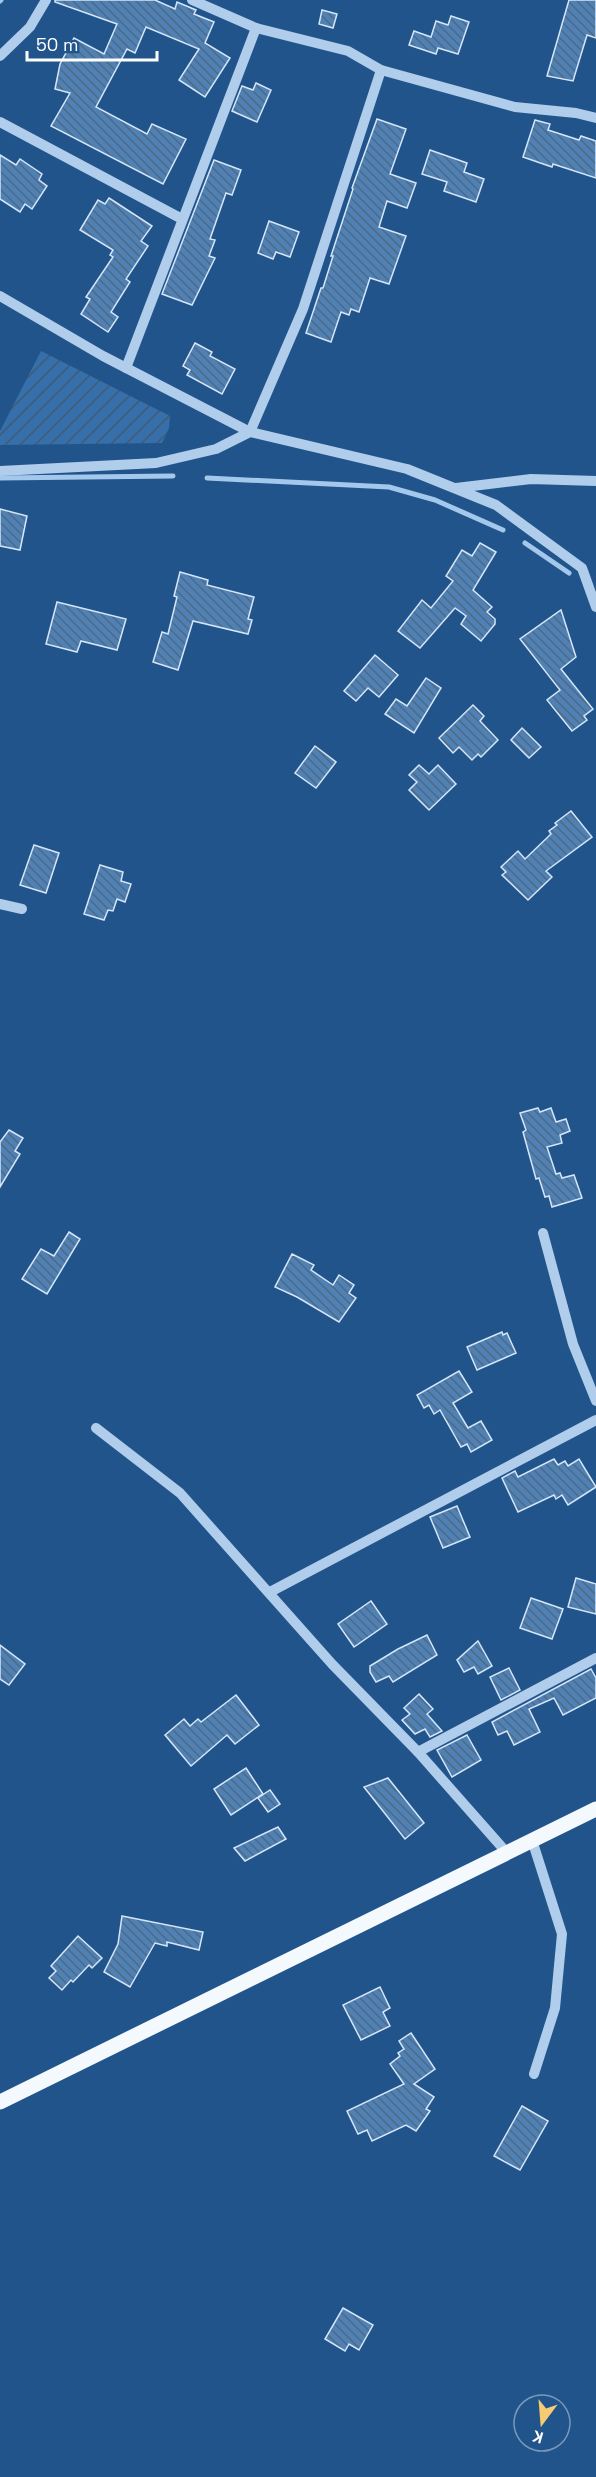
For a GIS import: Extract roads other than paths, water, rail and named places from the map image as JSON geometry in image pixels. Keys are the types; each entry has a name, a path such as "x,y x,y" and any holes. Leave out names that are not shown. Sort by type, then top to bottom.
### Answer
{"main road":[{"path":"0,2102 596,1809"}],"street":[{"path":"0,56 30,27 46,0"},
{"path":"192,0 256,28 348,51 381,70 514,107 576,113 596,118"},
{"path":"126,368 256,28"},
{"path":"0,471 156,463 216,449 250,432 303,309 381,70"},
{"path":"0,122 182,219"},
{"path":"0,296 126,368 250,432 407,469 496,505 582,568 596,574"},
{"path":"455,488 531,479 596,481"},
{"path":"582,568 596,606"},
{"path":"0,904 22,909"},
{"path":"543,1233 573,1344 596,1401"},
{"path":"270,1592 596,1420"},
{"path":"96,1428 180,1493 332,1664 418,1752 507,1852"},
{"path":"418,1752 596,1658"},
{"path":"532,1840 562,1934 555,2008 534,2074"}],"waterway":[{"path":"0,478 173,476"},
{"path":"207,478 389,487 435,500 503,530"},
{"path":"525,543 569,573"}]}
